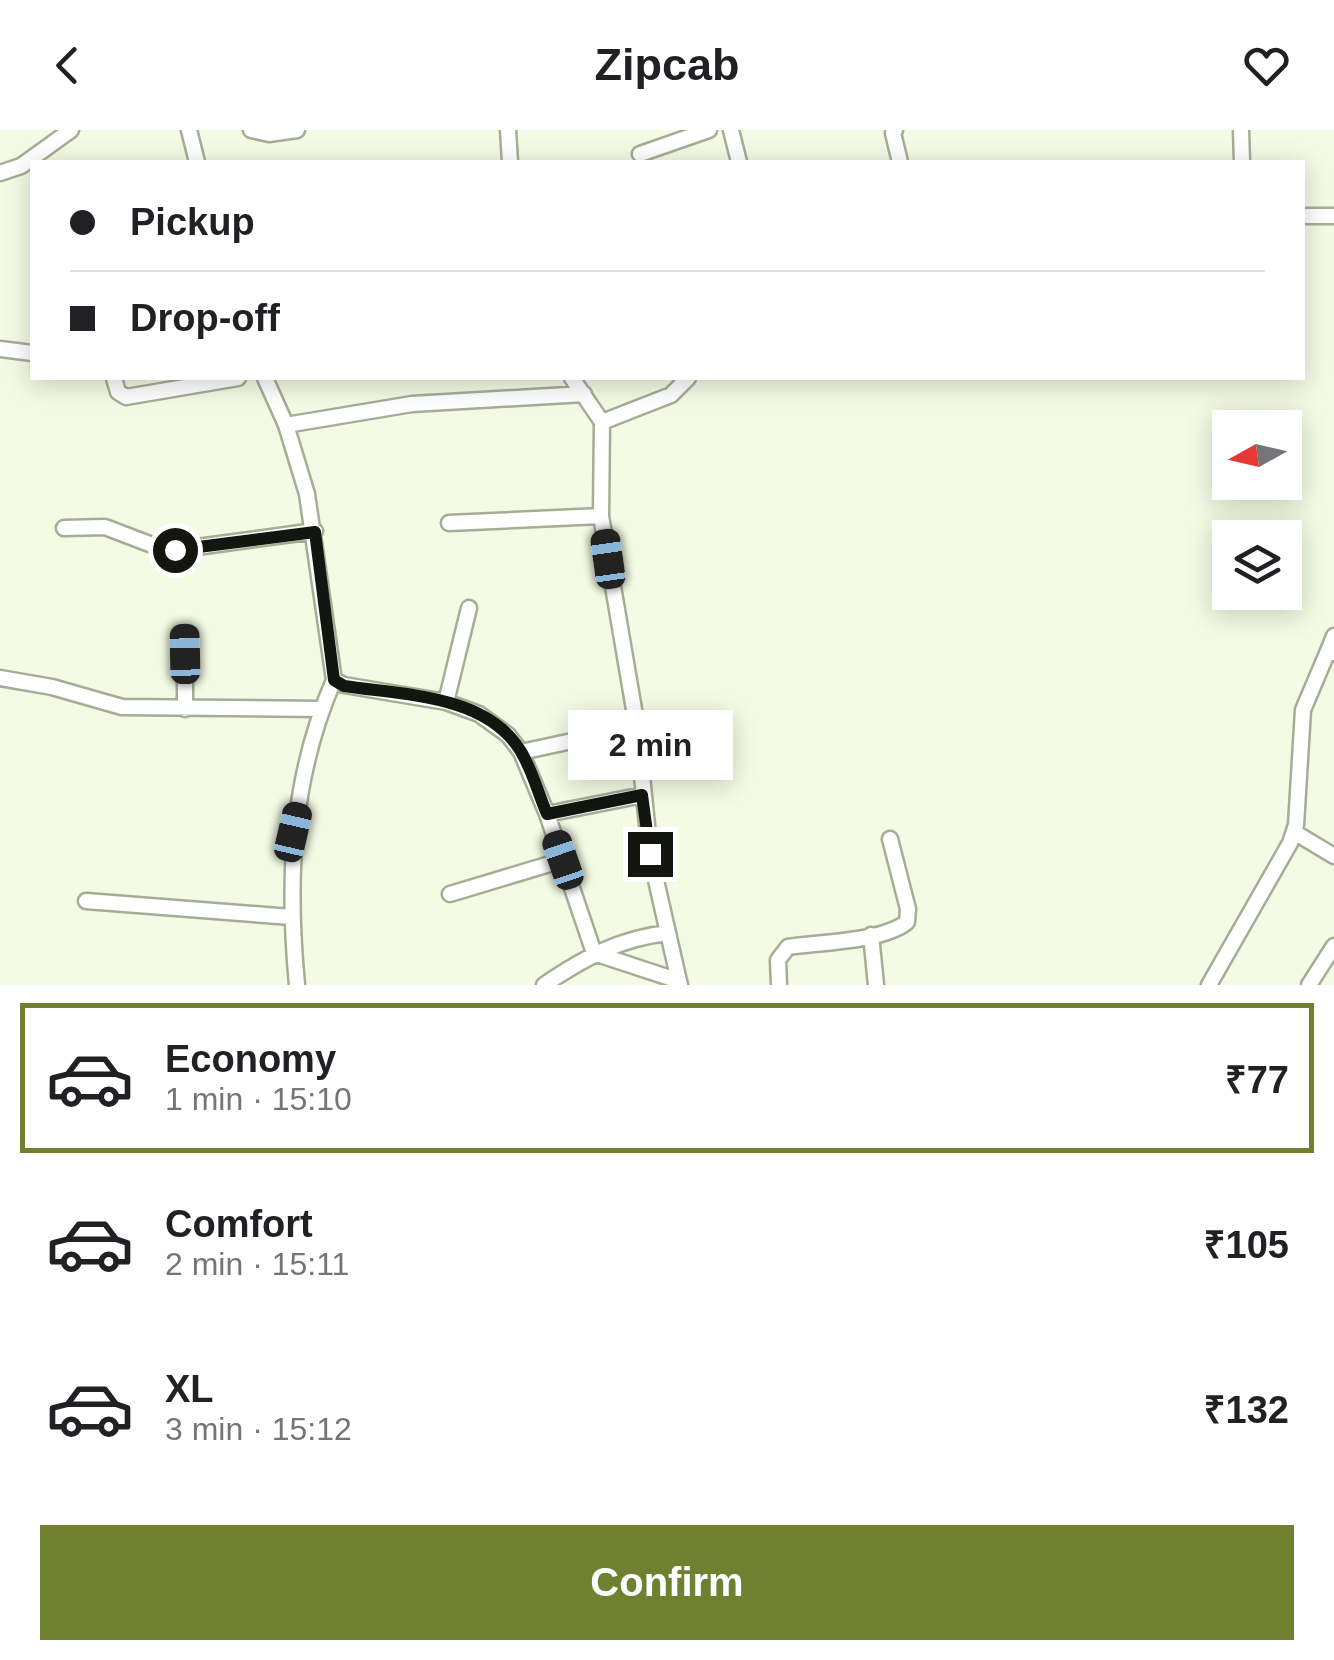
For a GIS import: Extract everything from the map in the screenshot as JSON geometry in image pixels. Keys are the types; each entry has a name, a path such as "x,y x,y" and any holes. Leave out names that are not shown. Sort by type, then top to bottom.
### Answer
{"street":[{"path":"0,172 20,166 71,130"},
{"path":"251,130 270,134 297,130"},
{"path":"508,130 510,160"},
{"path":"640,154 709,130"},
{"path":"731,130 738,160"},
{"path":"1241,130 1242,160"},
{"path":"194,131 196,160"},
{"path":"893,131 900,160"},
{"path":"1305,216 1334,216"},
{"path":"0,349 30,353"},
{"path":"115,380 118,392 132,397 227,380"},
{"path":"266,380 286,425 315,532 334,680 322,708 293,832 291,917 297,985"},
{"path":"574,380 602,422 602,516 637,727 650,854 680,983"},
{"path":"602,422 671,396 686,380"},
{"path":"286,425 412,404 584,394"},
{"path":"450,523 602,516"},
{"path":"64,528 105,527 175,550 315,532"},
{"path":"446,702 469,608"},
{"path":"185,633 185,708"},
{"path":"1209,985 1294,832 1303,710 1331,652 1334,636"},
{"path":"0,678 52,687 113,706 322,708"},
{"path":"334,680 344,686 446,702 497,725 521,752 547,814 594,953"},
{"path":"521,752 637,727"},
{"path":"547,814 642,795"},
{"path":"1294,832 1334,856"},
{"path":"778,985 778,960 788,947 892,931 907,922 908,909 890,839"},
{"path":"450,894 563,860"},
{"path":"86,901 291,917"},
{"path":"544,985 594,953 632,939 668,933"},
{"path":"871,935 876,985"},
{"path":"1310,985 1327,971 1334,946"},
{"path":"594,953 680,983"}],"route":[{"path":"175,550 315,532 331,672 338,684 446,702 497,725 521,752 547,814 642,795 650,854"}]}
